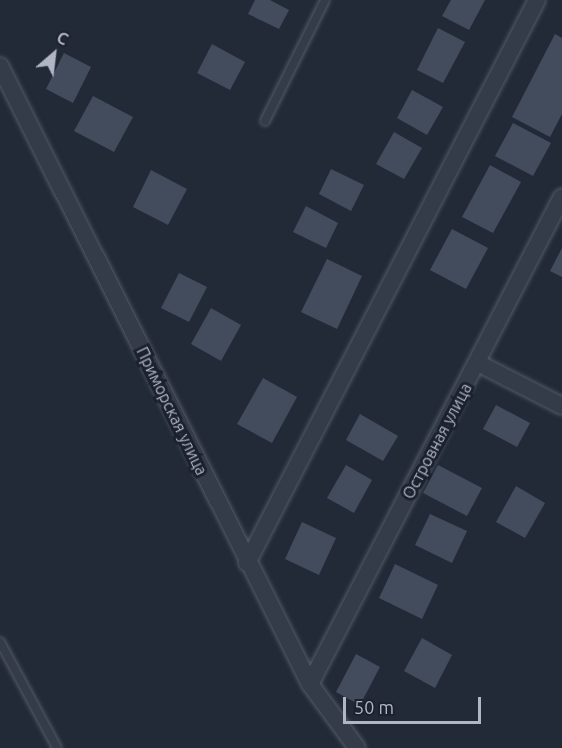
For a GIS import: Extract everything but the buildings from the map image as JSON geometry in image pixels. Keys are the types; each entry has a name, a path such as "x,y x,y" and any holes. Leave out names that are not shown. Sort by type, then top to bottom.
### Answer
{"street":[{"path":"247,563 537,0"},
{"name":"Приморская улица","path":"0,66 247,563 310,684 357,748"},
{"name":"Островная улица","path":"310,684 562,197"},
{"path":"478,363 562,406"}],"lane":[{"path":"265,121 325,0"},
{"path":"0,642 57,748"}]}
